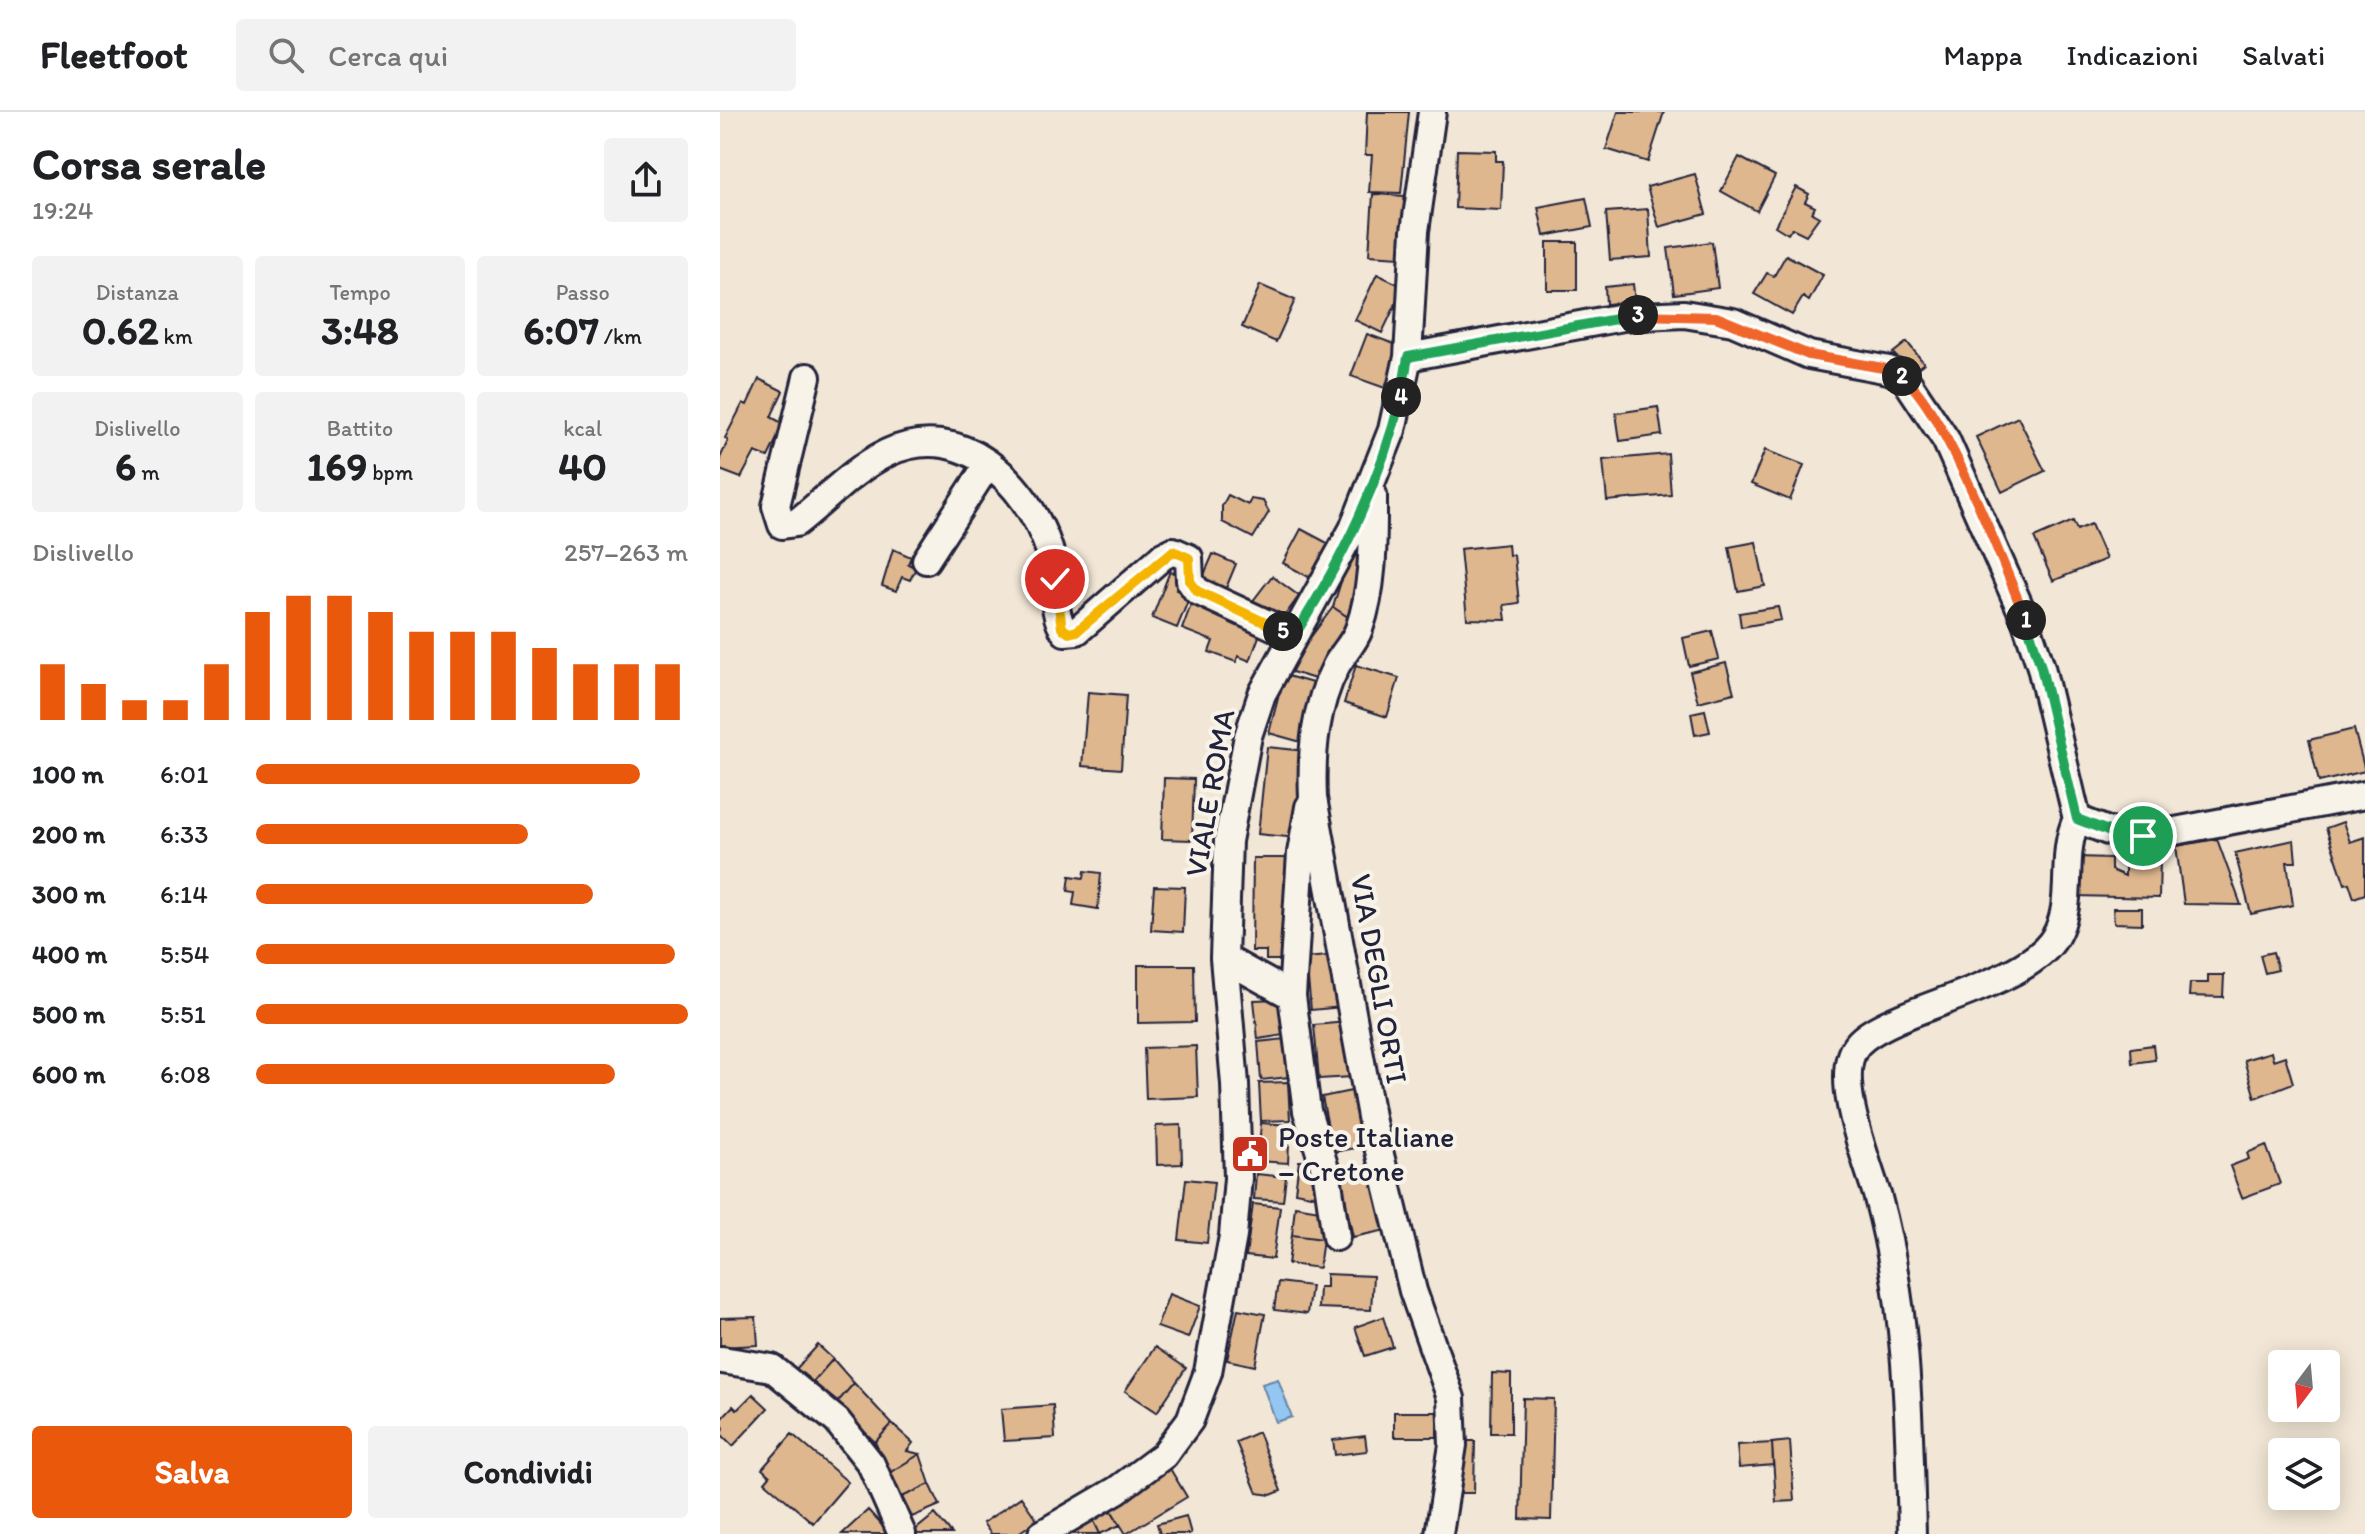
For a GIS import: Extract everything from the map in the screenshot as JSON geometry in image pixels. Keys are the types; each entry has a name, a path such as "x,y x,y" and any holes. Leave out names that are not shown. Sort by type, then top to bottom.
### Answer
{"street":[{"name":"VIALE ROMA","path":"1042,1534 1156,1462 1185,1428 1203,1389 1221,1312 1238,1178 1236,1092 1224,958 1226,861 1248,736 1267,682 1347,541 1373,483 1395,420 1408,357 1415,231 1432,112"},
{"path":"1408,357 1623,317 1684,314 1725,319 1809,355 1883,368 1904,377 1946,440 2025,619 2041,667 2077,819 2069,844 2064,914 2057,935 2047,947 2017,969 1883,1026 1856,1045 1850,1056 1848,1076 1852,1107 1885,1225 1904,1332 1912,1534"},
{"path":"807,377 776,506 782,525 796,523 859,470 907,446 943,445 988,464 1017,486 1037,519 1050,552 1059,616 1065,632 1077,631 1173,551 1189,558 1190,581 1197,591 1294,636"},
{"path":"926,560 988,464"},
{"name":"VIA DEGLI ORTI","path":"1373,483 1372,562 1367,595 1360,628 1337,666 1321,706 1313,754 1313,788 1372,1122 1407,1270 1451,1398 1453,1445 1439,1534"},
{"path":"1313,788 1301,853 1292,996 1307,1111 1327,1175 1336,1237"},
{"path":"2077,819 2108,831 2154,835 2365,795"},
{"path":"1224,958 1292,996"},
{"path":"722,1360 772,1368 837,1421 871,1464 902,1534"}],"water":[{"path":"1278,1379 1292,1417 1276,1422 1262,1384"}],"building":[{"path":"1367,112 1409,112 1401,193 1369,192 1372,155 1365,155"},
{"path":"1618,112 1664,112 1648,162 1606,149"},
{"path":"1457,150 1496,151 1496,161 1503,161 1501,210 1455,208"},
{"path":"1739,157 1775,176 1757,211 1721,191"},
{"path":"1695,174 1706,214 1659,227 1647,187"},
{"path":"1796,187 1809,194 1805,202 1815,207 1812,213 1819,217 1806,235 1792,228 1788,234 1775,226"},
{"path":"1373,194 1405,196 1400,257 1369,255"},
{"path":"1586,198 1592,227 1544,236 1538,207"},
{"path":"1648,209 1651,257 1610,260 1606,212"},
{"path":"1547,242 1577,242 1577,290 1547,290"},
{"path":"1712,242 1718,288 1674,294 1668,248"},
{"path":"1786,255 1823,275 1809,301 1803,297 1792,315 1754,294 1767,273 1774,276"},
{"path":"1377,274 1404,287 1382,333 1355,320"},
{"path":"1633,284 1635,302 1606,304 1605,287"},
{"path":"1260,285 1295,300 1276,342 1242,327"},
{"path":"1367,334 1400,346 1385,388 1351,376"},
{"path":"1907,342 1924,363 1910,374 1893,353"},
{"path":"759,379 783,391 771,417 784,424 768,457 755,452 741,478 720,470 720,458 728,441 725,438 743,403 747,405"},
{"path":"1658,407 1662,435 1620,441 1616,413"},
{"path":"2018,417 2045,471 2002,492 1976,437"},
{"path":"1765,450 1804,465 1790,500 1751,484"},
{"path":"1668,454 1671,495 1607,501 1603,460"},
{"path":"1228,495 1248,505 1251,499 1263,501 1269,512 1253,538 1222,522 1222,506"},
{"path":"2073,521 2077,530 2091,524 2106,559 2053,581 2034,538"},
{"path":"1301,529 1333,546 1314,580 1283,563"},
{"path":"1756,542 1765,586 1738,591 1729,547"},
{"path":"1508,544 1509,555 1514,555 1519,603 1504,605 1506,620 1467,619 1460,549"},
{"path":"893,549 911,557 908,564 916,568 910,580 902,577 896,591 882,586"},
{"path":"1351,550 1362,553 1348,617 1333,607"},
{"path":"1213,554 1236,564 1221,600 1197,591"},
{"path":"1170,571 1181,576 1176,590 1190,596 1177,628 1152,618"},
{"path":"1272,576 1299,596 1280,622 1252,602"},
{"path":"1192,602 1262,628 1250,661 1238,656 1236,662 1209,652 1213,641 1182,629"},
{"path":"1333,607 1348,617 1348,622 1356,629 1315,679 1289,671 1293,661"},
{"path":"1778,607 1781,620 1741,627 1739,613"},
{"path":"1712,631 1719,659 1689,666 1683,638"},
{"path":"1726,663 1734,693 1698,702 1690,672"},
{"path":"1356,665 1399,678 1387,717 1344,703"},
{"path":"1284,675 1316,684 1301,742 1269,733"},
{"path":"1088,692 1126,695 1121,769 1082,766"},
{"path":"1705,710 1710,732 1695,735 1691,713"},
{"path":"2354,729 2365,771 2319,782 2309,740"},
{"path":"1267,747 1306,751 1296,838 1258,834"},
{"path":"1164,778 1194,779 1192,840 1162,839"},
{"path":"2343,822 2350,842 2365,837 2365,894 2354,898 2349,883 2345,884 2326,828"},
{"path":"2217,839 2241,905 2184,904 2176,846"},
{"path":"2294,840 2296,862 2287,862 2293,905 2251,914 2235,853"},
{"path":"2077,857 2111,858 2111,870 2125,876 2125,859 2160,859 2159,898 2076,896"},
{"path":"1253,858 1290,858 1289,960 1266,960 1266,951 1252,951"},
{"path":"1085,871 1101,873 1098,909 1073,905 1075,892 1068,891 1070,876 1084,878"},
{"path":"1154,886 1185,887 1183,932 1151,930"},
{"path":"2113,908 2142,908 2142,924 2114,923"},
{"path":"2273,952 2278,970 2265,973 2260,955"},
{"path":"1338,955 1342,1007 1311,1010 1306,958"},
{"path":"1138,965 1194,965 1195,1022 1138,1023"},
{"path":"2208,975 2224,975 2223,997 2189,996 2190,983 2208,983"},
{"path":"1278,999 1284,1035 1258,1039 1254,1000"},
{"path":"1347,1022 1352,1077 1319,1079 1314,1025"},
{"path":"1285,1039 1289,1077 1261,1080 1258,1042"},
{"path":"2153,1045 2155,1060 2132,1063 2131,1048"},
{"path":"1196,1046 1198,1097 1146,1099 1144,1048"},
{"path":"2271,1052 2273,1060 2285,1056 2293,1083 2255,1098 2244,1060"},
{"path":"1288,1082 1290,1120 1261,1121 1259,1083"},
{"path":"1356,1090 1367,1146 1333,1152 1322,1097"},
{"path":"1261,1123 1290,1125 1288,1163 1258,1161"},
{"path":"1181,1125 1182,1164 1157,1165 1156,1126"},
{"path":"2266,1145 2280,1184 2242,1198 2230,1166 2249,1159 2247,1153"},
{"path":"1299,1161 1321,1162 1321,1197 1295,1192"},
{"path":"1379,1172 1391,1229 1353,1237 1341,1180"},
{"path":"1256,1174 1286,1177 1283,1201 1254,1199"},
{"path":"1186,1179 1214,1182 1207,1243 1179,1240"},
{"path":"1253,1204 1280,1207 1273,1259 1246,1256"},
{"path":"1295,1206 1326,1211 1323,1239 1292,1235"},
{"path":"1292,1235 1323,1239 1319,1268 1288,1264"},
{"path":"1326,1274 1373,1276 1371,1310 1318,1308 1319,1287 1326,1287"},
{"path":"1278,1282 1311,1286 1307,1314 1274,1310"},
{"path":"1169,1294 1200,1306 1188,1338 1157,1327"},
{"path":"1238,1309 1265,1314 1255,1366 1227,1360"},
{"path":"756,1317 758,1345 720,1347 720,1318"},
{"path":"1383,1317 1393,1347 1365,1356 1355,1327"},
{"path":"818,1345 833,1359 812,1383 796,1369"},
{"path":"1155,1347 1186,1368 1157,1412 1125,1391"},
{"path":"833,1359 854,1383 836,1404 812,1383"},
{"path":"1492,1373 1511,1374 1511,1433 1491,1433"},
{"path":"854,1383 892,1424 875,1442 836,1404"},
{"path":"753,1394 768,1408 733,1446 720,1433 724,1428 720,1420 733,1406 737,1410"},
{"path":"1523,1398 1554,1399 1551,1520 1520,1519"},
{"path":"1053,1405 1055,1438 1004,1441 1001,1409"},
{"path":"1394,1412 1437,1412 1437,1437 1394,1437"},
{"path":"892,1424 913,1443 907,1451 920,1454 889,1473 875,1442"},
{"path":"1258,1432 1281,1491 1271,1495 1257,1493 1236,1442"},
{"path":"792,1434 848,1482 813,1523 765,1482 770,1476 762,1469"},
{"path":"1365,1436 1367,1451 1335,1455 1333,1440"},
{"path":"1455,1441 1475,1441 1474,1493 1454,1493"},
{"path":"1790,1441 1794,1501 1776,1502 1772,1443"},
{"path":"1772,1443 1773,1465 1739,1468 1737,1445"},
{"path":"920,1454 930,1484 902,1497 889,1473"},
{"path":"1169,1467 1187,1497 1126,1534 1108,1505"},
{"path":"930,1484 940,1505 912,1517 902,1497"},
{"path":"1021,1497 1037,1520 1017,1534 991,1534 983,1523"},
{"path":"1108,1505 1120,1525 1100,1534 1091,1515"},
{"path":"868,1510 890,1534 842,1534"},
{"path":"935,1514 952,1534 916,1534 914,1531"},
{"path":"1091,1515 1100,1534 1060,1534"},
{"path":"1186,1516 1191,1534 1160,1534 1157,1524"}],"place":[{"name":"Poste Italiane – Cretone","path":"1250,1154"}],"route":[{"path":"1055,579 1062,628 1069,633 1082,627 1168,552 1180,552 1191,562 1190,581 1197,591 1294,636 1316,600 1366,500 1392,430 1408,357 1635,316 1684,314 1716,317 1809,355 1889,370 1909,382 1946,440 2025,619 2041,667 2077,819 2108,831 2143,836"}]}
